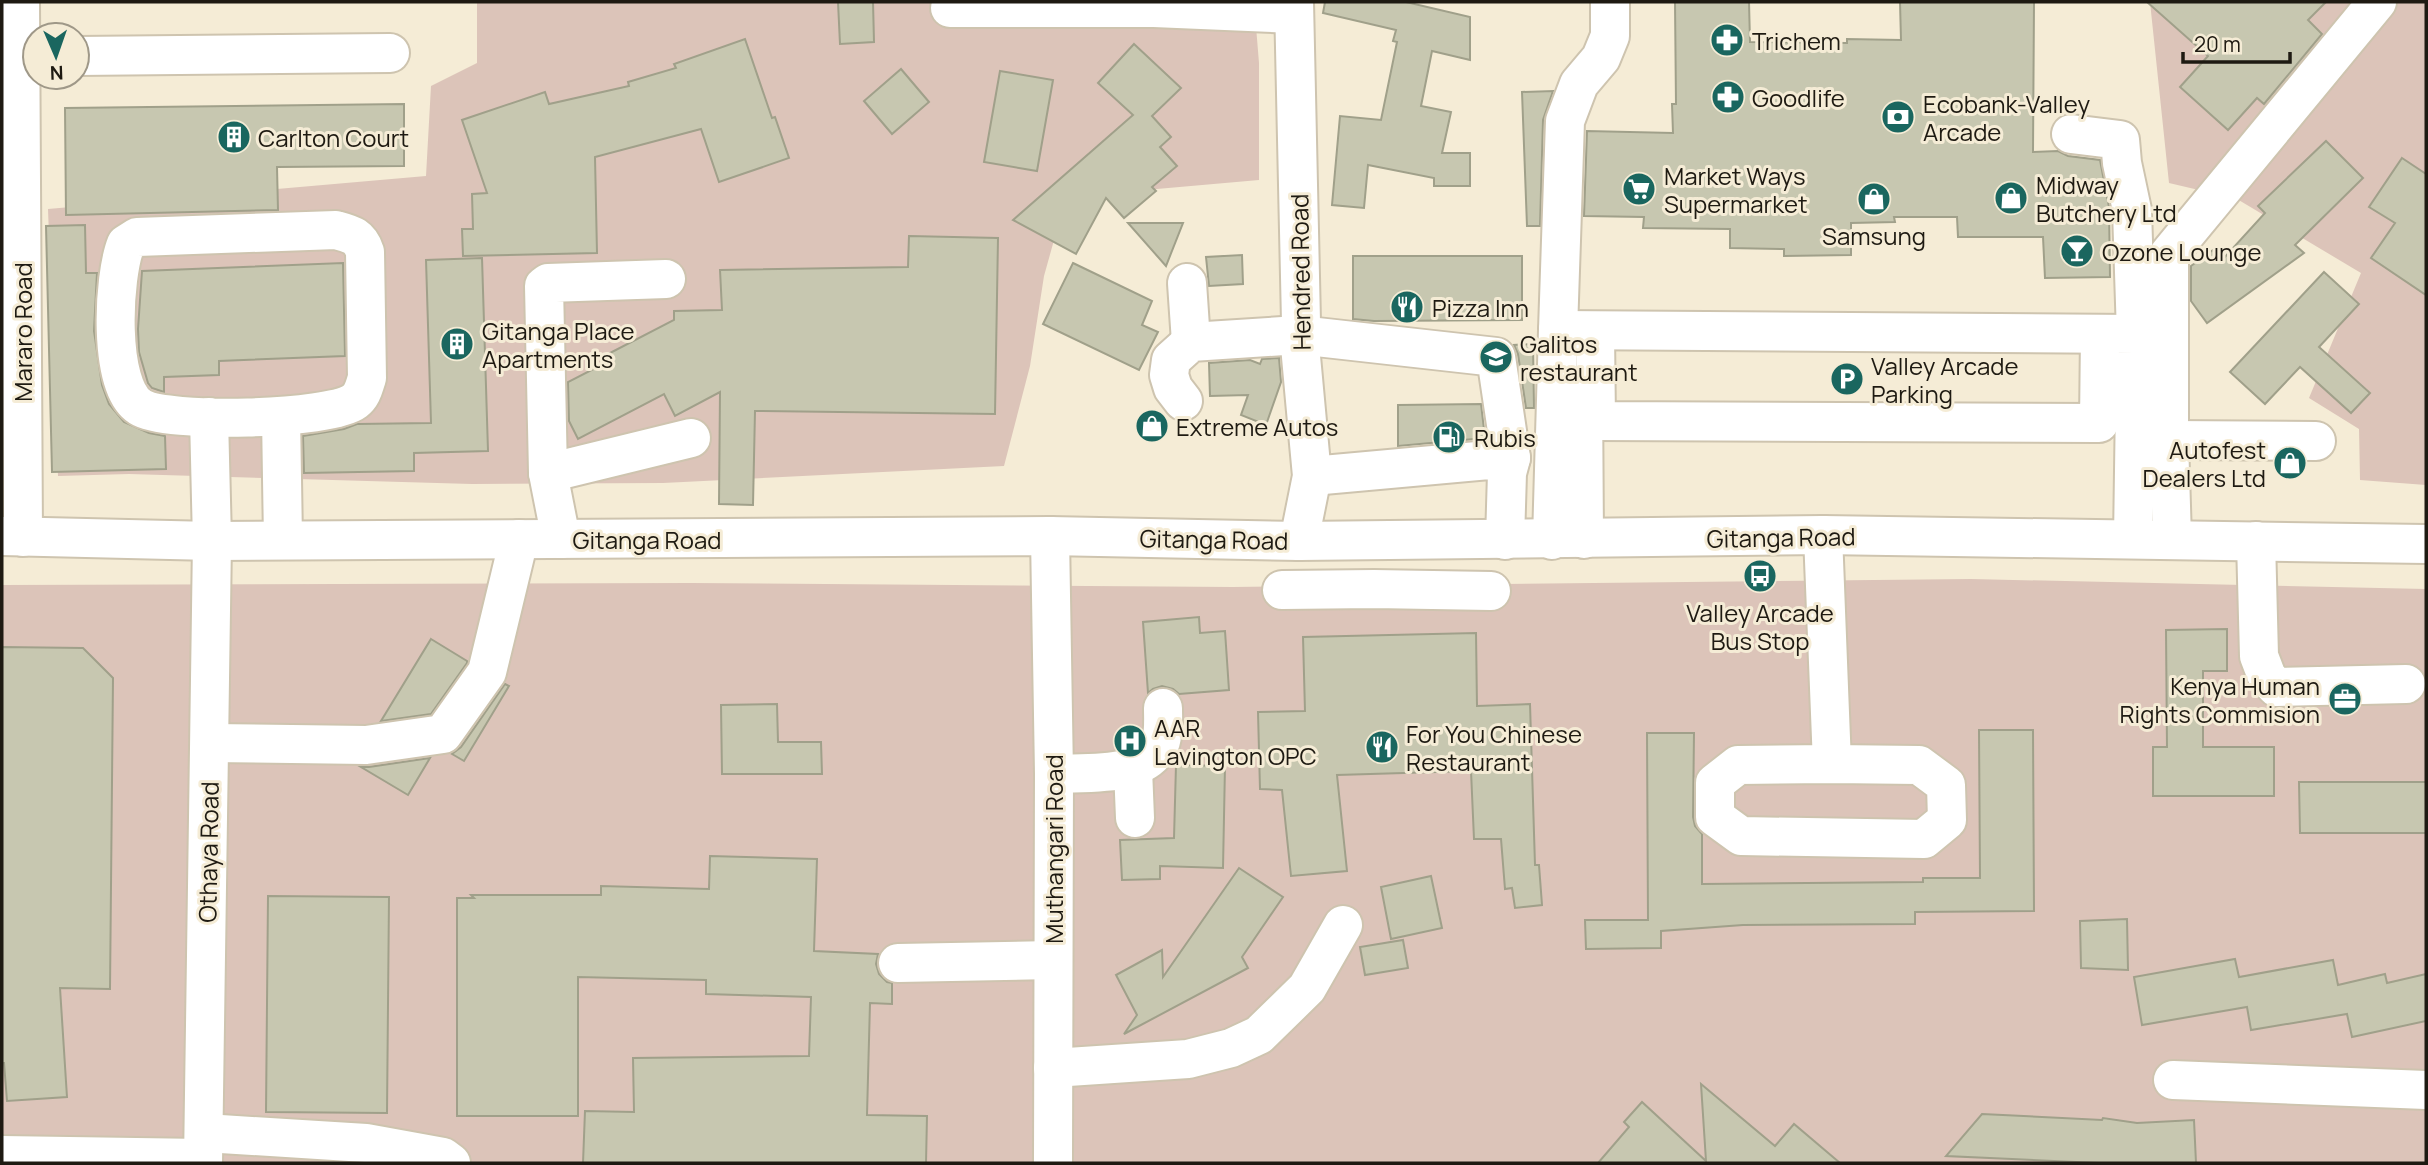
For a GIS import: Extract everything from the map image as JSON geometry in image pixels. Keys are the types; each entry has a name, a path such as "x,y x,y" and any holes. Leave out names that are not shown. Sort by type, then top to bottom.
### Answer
{"street":[{"name":"Mararo Road","path":"20,2 23,21"},
{"path":"1568,540 1578,421 1578,331 1565,121 1579,84 1601,58 1610,36 1610,2"},
{"path":"2172,539 2169,254 2377,2"},
{"path":"950,8 1153,5 1294,8"},
{"name":"Hendred Road","path":"1294,8 1301,322 1299,335 1312,476 1299,541"},
{"path":"91,56 390,53"},
{"name":"Mararo Road","path":"12,536 12,113 21,81"},
{"path":"2071,134 2120,140 2132,210 2118,334 2117,424 2133,539"},
{"path":"336,230 354,234 362,241 365,252 367,378 362,393 355,401 337,408 281,416 209,417 155,414 138,407 122,382 117,360 118,276 126,244 137,237 336,230"},
{"path":"561,539 548,473 544,286 548,283 666,279"},
{"path":"1187,283 1191,342"},
{"path":"1578,331 2118,334"},
{"path":"1183,401 1173,388 1168,375 1171,360 1191,342 1299,335 1496,357 1511,458 1507,473 1505,540"},
{"path":"281,416 283,540"},
{"name":"Othaya Road","path":"204,1152 212,541 209,417"},
{"path":"1578,421 2117,424"},
{"path":"548,473 691,438"},
{"path":"2169,440 2316,441"},
{"path":"1312,476 1511,458"},
{"path":"1823,535 1832,764"},
{"name":"Gitanga Road","path":"12,536 212,541 1050,536 1364,541 1823,535 2426,544"},
{"name":"Muthangari Road","path":"1050,536 1054,774 1053,1163"},
{"path":"209,743 366,745 443,734 487,673 519,539"},
{"path":"1364,541 1374,589"},
{"path":"2256,541 2259,656 2266,677 2276,687 2406,684"},
{"path":"1282,590 1490,591"},
{"path":"1054,774 1133,769 1155,754 1162,739 1163,708"},
{"path":"1832,764 1919,765 1946,785 1947,820 1924,839 1741,836 1715,817 1715,783 1738,765 1832,764"},
{"path":"1133,769 1135,818"},
{"path":"1053,1068 1188,1059 1231,1048 1259,1035 1307,988 1343,925"},
{"path":"898,963 1053,960"},
{"path":"2173,1080 2426,1090"},
{"path":"2,1155 204,1152 366,1143 443,1157 452,1163"}],"shaded area":[{"path":"477,2 1254,2 1259,63 1259,180 1066,197 1044,276 1030,366 1004,466 663,483 472,484 129,474 58,476 48,209 426,176 431,86 477,63"},
{"path":"2150,2 2426,2 2426,485 2360,480 2359,429 2309,398 2361,273 2237,199 2169,183"},
{"path":"1971,579 2426,589 2426,1163 2,1163 2,585 691,583 1233,587"}],"building":[{"path":"838,2 873,2 874,42 840,44"},
{"path":"1325,2 1406,2 1470,17 1470,60 1432,51 1421,106 1451,112 1442,153 1470,153 1470,186 1434,186 1434,178 1368,165 1364,208 1332,205 1340,116 1381,120 1397,42 1393,41 1396,30 1323,13"},
{"path":"1675,2 1749,2 1750,42 1847,43 1847,39 1901,40 1900,2 2034,2 2033,152 2058,151 2068,156 2100,160 2109,207 2110,277 2045,278 2043,237 1958,237 1957,217 1894,217 1895,222 1851,223 1851,255 1784,256 1784,249 1730,248 1730,229 1643,228 1644,217 1584,216 1587,131 1673,133 1672,104 1676,104"},
{"path":"2147,2 2326,2 2308,20 2322,34 2264,104 2257,98 2228,130 2180,87 2208,56"},
{"path":"745,39 789,158 719,182 701,129 595,157 597,253 463,256 462,229 473,229 472,194 487,193 462,120 545,92 549,104 629,86 628,82 676,68 674,64"},
{"path":"1134,44 1181,88 1152,116 1171,137 1160,147 1177,166 1152,187 1156,191 1124,218 1106,198 1076,254 1013,220 1133,115 1098,83"},
{"path":"901,69 929,102 892,134 864,101"},
{"path":"1000,71 1053,80 1037,171 984,162"},
{"path":"1553,91 1543,120 1540,226 1527,226 1522,92"},
{"name":"Carlton Court","path":"404,104 404,166 277,167 278,210 66,215 65,108"},
{"path":"2326,141 2363,178 2295,245 2304,253 2207,323 2191,301 2191,266 2213,250 2223,259 2265,213 2258,206"},
{"path":"2402,158 2426,174 2426,295 2371,258 2395,223 2369,207"},
{"path":"1128,223 1183,223 1166,266"},
{"path":"85,225 86,273 97,273 94,331 102,385 109,404 124,422 149,433 165,436 166,469 52,472 46,226"},
{"path":"909,236 998,238 995,414 755,411 753,505 719,504 720,392 675,416 664,394 578,439 569,421 568,382 613,359 610,353 674,320 674,311 722,310 720,270 908,267"},
{"path":"1242,255 1243,284 1209,286 1206,257"},
{"path":"1353,256 1522,256 1522,320 1353,319"},
{"path":"482,258 488,451 414,453 414,471 304,473 303,436 357,424 431,423 426,260"},
{"path":"343,263 345,356 219,361 219,375 164,377 164,392 152,388 148,383 139,352 142,271"},
{"path":"1073,263 1152,301 1142,325 1158,332 1139,370 1043,324"},
{"path":"2324,272 2359,304 2319,347 2370,393 2351,413 2300,367 2265,404 2230,372"},
{"path":"1533,344 1534,408 1526,408 1518,354 1514,345"},
{"path":"1279,358 1281,382 1266,425 1241,415 1248,395 1210,396 1209,363 1250,360 1260,364 1262,359"},
{"path":"1481,404 1485,438 1398,446 1398,405"},
{"path":"1199,617 1200,633 1225,631 1229,690 1179,694 1162,686 1148,693 1143,622"},
{"path":"2227,629 2227,671 2203,671 2203,747 2274,747 2274,796 2153,796 2153,747 2167,747 2166,630"},
{"path":"1476,633 1477,706 1530,704 1535,865 1539,865 1542,905 1515,908 1512,888 1505,889 1501,839 1474,839 1471,771 1337,775 1347,871 1291,876 1282,790 1260,789 1258,712 1305,711 1303,637"},
{"path":"431,639 467,663 431,714 381,721"},
{"path":"2,647 83,648 113,678 110,989 60,988 67,1097 7,1101 2,1063"},
{"path":"505,684 509,686 464,761 452,754 461,747"},
{"path":"777,704 778,742 821,742 822,774 722,774 721,705"},
{"path":"1979,730 2033,730 2034,911 1915,912 1915,924 1743,925 1661,931 1661,948 1586,949 1585,920 1648,920 1647,733 1694,733 1693,817 1695,826 1702,834 1702,884 1923,882 1923,878 1980,878"},
{"path":"430,758 408,795 361,767 369,767"},
{"path":"1176,765 1225,766 1223,868 1160,866 1160,879 1122,880 1120,840 1174,838"},
{"path":"2299,782 2426,782 2426,833 2300,833"},
{"path":"710,856 817,859 814,951 878,954 876,964 879,974 892,983 892,1004 870,1003 867,1115 927,1116 926,1163 583,1163 585,1111 634,1112 633,1058 809,1056 811,997 706,994 706,980 578,977 578,1116 457,1116 457,898 474,898 471,895 601,895 601,886 709,889"},
{"path":"1239,868 1283,897 1242,957 1248,968 1124,1034 1137,1015 1116,975 1162,950 1163,977"},
{"path":"1431,876 1442,928 1391,939 1381,887"},
{"path":"268,896 389,897 387,1113 266,1112"},
{"path":"2127,919 2128,970 2081,968 2080,921"},
{"path":"1403,940 1408,968 1365,975 1360,947"},
{"path":"2235,959 2239,977 2333,960 2338,985 2385,974 2387,983 2426,974 2426,1021 2352,1037 2347,1014 2251,1030 2247,1007 2142,1025 2134,977"},
{"path":"1701,1084 1775,1146 1794,1124 1840,1163 1598,1163 1629,1127 1624,1122 1642,1102 1706,1161"},
{"path":"1982,1114 2103,1118 2137,1123 2194,1120 2196,1163 2098,1163 1946,1156"}],"place":[{"name":"Trichem","path":"1727,40"},
{"name":"Goodlife","path":"1728,97"},
{"name":"Ecobank-Valley Arcade","path":"1898,117"},
{"name":"Carlton Court","path":"234,137"},
{"name":"Market Ways Supermarket","path":"1639,189"},
{"name":"Midway Butchery Ltd","path":"2011,198"},
{"name":"Samsung","path":"1874,199"},
{"name":"Ozone Lounge","path":"2077,251"},
{"name":"Pizza Inn","path":"1407,307"},
{"name":"Gitanga Place Apartments","path":"457,344"},
{"name":"Galitos restaurant","path":"1496,357"},
{"name":"Valley Arcade Parking","path":"1847,379"},
{"name":"Extreme Autos","path":"1152,426"},
{"name":"Rubis","path":"1449,437"},
{"name":"Autofest Dealers Ltd","path":"2290,463"},
{"name":"Valley Arcade Bus Stop","path":"1760,576"},
{"name":"Kenya Human Rights Commision","path":"2345,699"},
{"name":"AAR Lavington OPC","path":"1130,741"},
{"name":"For You Chinese Restaurant","path":"1382,747"}]}
